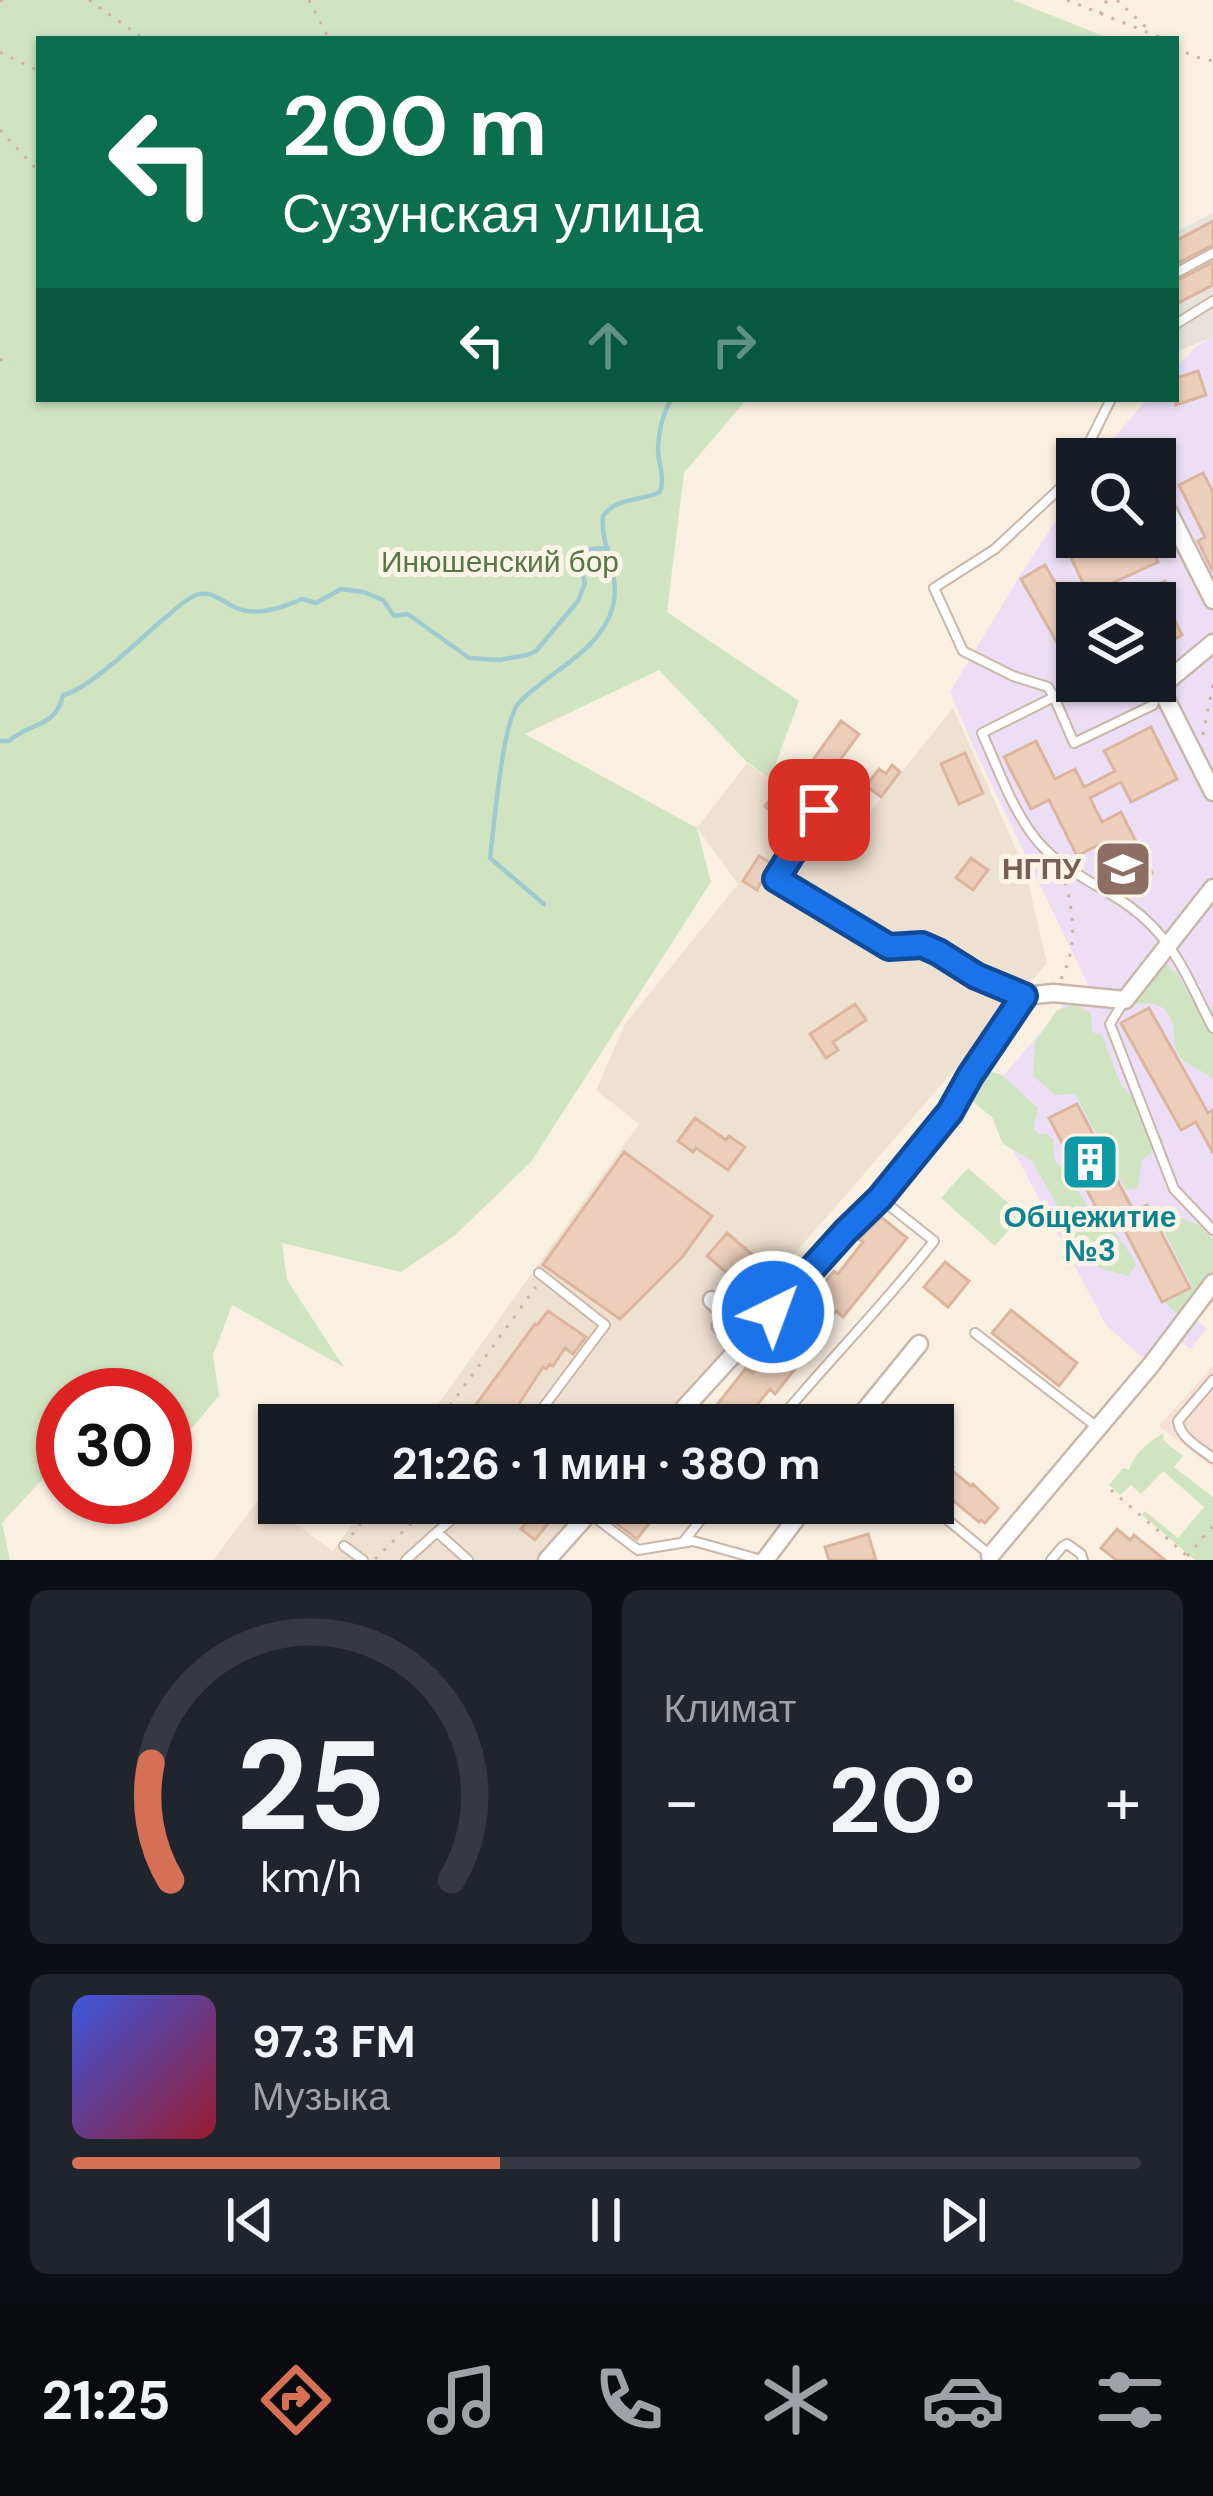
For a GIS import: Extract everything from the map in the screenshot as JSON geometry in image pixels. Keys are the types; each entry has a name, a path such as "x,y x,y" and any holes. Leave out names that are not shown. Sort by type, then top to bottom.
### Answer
{"street":[{"path":"1176,525 1213,600"},
{"path":"1176,670 1213,643"},
{"path":"1166,702 1213,792"},
{"path":"819,810 776,879 889,947 922,945 1024,996 1054,993 1125,1000 1213,888"},
{"path":"688,1404 880,1198 950,1112 1024,996"},
{"path":"988,1558 1213,1283"},
{"path":"712,1300 730,1316"},
{"path":"742,1345 721,1326 743,1301"},
{"path":"870,1404 919,1344"},
{"path":"547,1560 580,1524"},
{"path":"765,1560 792,1524"}],"lane":[{"path":"1179,271 1213,253"},
{"path":"1179,322 1213,302"},
{"path":"1092,438 1110,402"},
{"path":"1056,492 995,549 934,588 963,651 1012,676 1048,687 1074,743 1153,702"},
{"path":"1054,698 982,733 1015,804 1033,836 1056,860 1130,907 1169,942 1213,1028"},
{"path":"1197,764 1213,750"},
{"path":"1125,1000 1110,1024 1174,1189 1213,1230"},
{"path":"792,1404 934,1240 880,1198"},
{"path":"542,1274 605,1325 546,1404"},
{"path":"975,1333 1098,1428"},
{"path":"1213,1380 1178,1420 1178,1426 1213,1458"},
{"path":"406,1560 446,1524"},
{"path":"611,1524 638,1550 693,1541 765,1560"},
{"path":"683,1543 698,1524"},
{"path":"950,1524 988,1558"},
{"path":"437,1532 468,1560"},
{"path":"1051,1560 1067,1544 1083,1560"},
{"path":"344,1546 363,1560"}],"path":[{"path":"89,0 140,36"},
{"path":"309,0 327,36"},
{"path":"1067,0 1157,36"},
{"path":"1100,14 1107,0"},
{"path":"1117,0 1153,34"},
{"path":"1179,48 1213,61"},
{"path":"0,52 36,70"},
{"path":"0,130 36,169"},
{"path":"0,359 11,364"},
{"path":"1197,764 1213,684"},
{"path":"1054,993 1073,944 1072,910 1056,860"},
{"path":"451,1404 542,1274"},
{"path":"1111,1490 1190,1558 1213,1526"},
{"path":"354,1532 360,1524"},
{"path":"375,1558 410,1524"}],"shaded area":[{"path":"1213,213 1213,337 1179,351 1179,230"},
{"name":"НГПУ","path":"1213,337 1213,1295 1194,1318 1207,1329 1190,1349 1179,1340 1155,1369 1106,1325 985,1097 1064,1005 1090,989 950,692 1056,520 1056,558 1176,558 1176,438 1114,438 1144,402 1179,402 1179,365"},
{"path":"953,708 1025,869 1047,963 791,1258 794,1274 678,1404 438,1404 639,1124 596,1090 625,1024 738,884 697,828 747,763 849,838"},
{"path":"1213,1366 1213,1468 1159,1426"},
{"path":"258,1501 258,1524 296,1524 333,1551 352,1524 569,1524 536,1560 213,1560"}],"green space":[{"name":"Инюшенский бор","path":"0,0 1013,0 1103,36 36,36 36,402 744,402 684,473 667,612 799,701 770,779 747,762 659,670 525,734 697,828 711,882 531,1162 454,1236 401,1272 282,1243 287,1280 344,1367 232,1305 213,1355 219,1396 192,1428 192,1368 36,1368 36,1486 2,1523 10,1560 0,1560"},
{"path":"1166,964 1177,973 1201,1015 1213,1006 1213,1080 1179,1056 1172,1021 1163,1008 1121,1005 1125,988"},
{"path":"1076,1005 1091,1013 1092,1032 1102,1035 1120,1083 1164,1142 1142,1160 1138,1188 1126,1190 1075,1094 1055,1095 1033,1076 1035,1042 1057,1010"},
{"path":"991,1072 1002,1075 1038,1108 1034,1127 1038,1134 1054,1140 1058,1166 1100,1226 1108,1232 1113,1229 1131,1256 1136,1265 1129,1276 1099,1268 1067,1232 1067,1222 1031,1160 1003,1144 992,1117 972,1101 976,1083"},
{"path":"968,1168 1022,1215 995,1246 941,1198"},
{"path":"1167,1213 1199,1225 1213,1239 1213,1293 1195,1313 1178,1315 1165,1303 1193,1288 1157,1217"},
{"path":"1164,1433 1163,1440 1183,1456 1174,1467 1213,1497 1213,1560 1195,1560 1142,1515 1145,1511 1178,1538 1204,1507 1163,1471 1141,1494 1131,1485 1120,1495 1109,1485"}],"building":[{"path":"1213,221 1213,245 1179,262 1179,239"},
{"path":"1213,262 1213,285 1179,302 1179,279"},
{"path":"1198,371 1206,395 1176,405 1179,377"},
{"path":"1203,473 1213,492 1213,572 1198,541 1205,537 1179,485"},
{"path":"1071,558 1156,558 1158,562 1114,582 1082,582"},
{"path":"1045,565 1056,584 1056,641 1021,579"},
{"path":"841,721 859,734 840,760 860,775 846,796 836,788 823,797 815,794 787,826 765,806 773,797 781,804"},
{"path":"1151,727 1177,779 1131,802 1121,782 1090,798 1102,822 1121,812 1152,873 1120,889 1098,845 1077,856 1049,800 1031,809 1004,757 1036,741 1055,779 1075,769 1084,787 1115,771 1104,751"},
{"path":"965,753 983,793 959,804 941,764"},
{"path":"892,765 900,772 881,797 866,786 879,769 886,774"},
{"path":"759,856 771,863 757,890 743,881"},
{"path":"971,858 988,870 973,890 956,878"},
{"path":"855,1004 866,1020 833,1042 838,1050 826,1058 810,1034"},
{"path":"1149,1008 1208,1113 1213,1110 1213,1153 1196,1122 1181,1130 1121,1023"},
{"name":"Общежитие №3","path":"1077,1104 1134,1212 1147,1205 1190,1288 1162,1302 1120,1221 1107,1228 1049,1118"},
{"path":"695,1118 745,1147 728,1170 678,1141"},
{"path":"624,1152 712,1216 683,1256 620,1319 543,1265"},
{"path":"881,1217 907,1238 843,1317 836,1311 775,1394 770,1389 758,1404 718,1404 746,1368 753,1373 802,1302 810,1301 834,1271 838,1274 863,1242 859,1239"},
{"path":"727,1233 781,1279 761,1302 707,1256"},
{"path":"945,1262 969,1281 948,1307 924,1287"},
{"path":"1011,1310 1077,1363 1059,1386 992,1333"},
{"path":"548,1311 586,1337 573,1354 565,1348 553,1366 543,1367 519,1404 476,1404 535,1324"},
{"path":"954,1472 998,1508 985,1523 954,1501"},
{"path":"525,1524 548,1524 535,1540 521,1529"},
{"path":"617,1524 649,1524 637,1539"},
{"path":"1117,1529 1130,1540 1134,1535 1165,1560 1116,1560 1101,1548"},
{"path":"868,1534 876,1560 829,1560 825,1547"}],"waterway":[{"path":"544,904 490,858 507,732 518,704 585,649 607,622 615,594 603,516 622,502 660,492 659,437 670,402"},
{"path":"0,741 9,741 48,719 63,695 101,673 196,595 208,594 254,612 302,599 316,603 341,589 364,592 383,600 394,616 412,617 469,658 499,660 536,651 578,601 585,583 581,553 608,548"}],"place":[{"name":"НГПУ","path":"1123,869"},
{"name":"Общежитие №3","path":"1090,1162"}],"route":[{"path":"773,1312 880,1198 950,1112 1024,996 922,945 889,947 776,879 819,810"}]}
